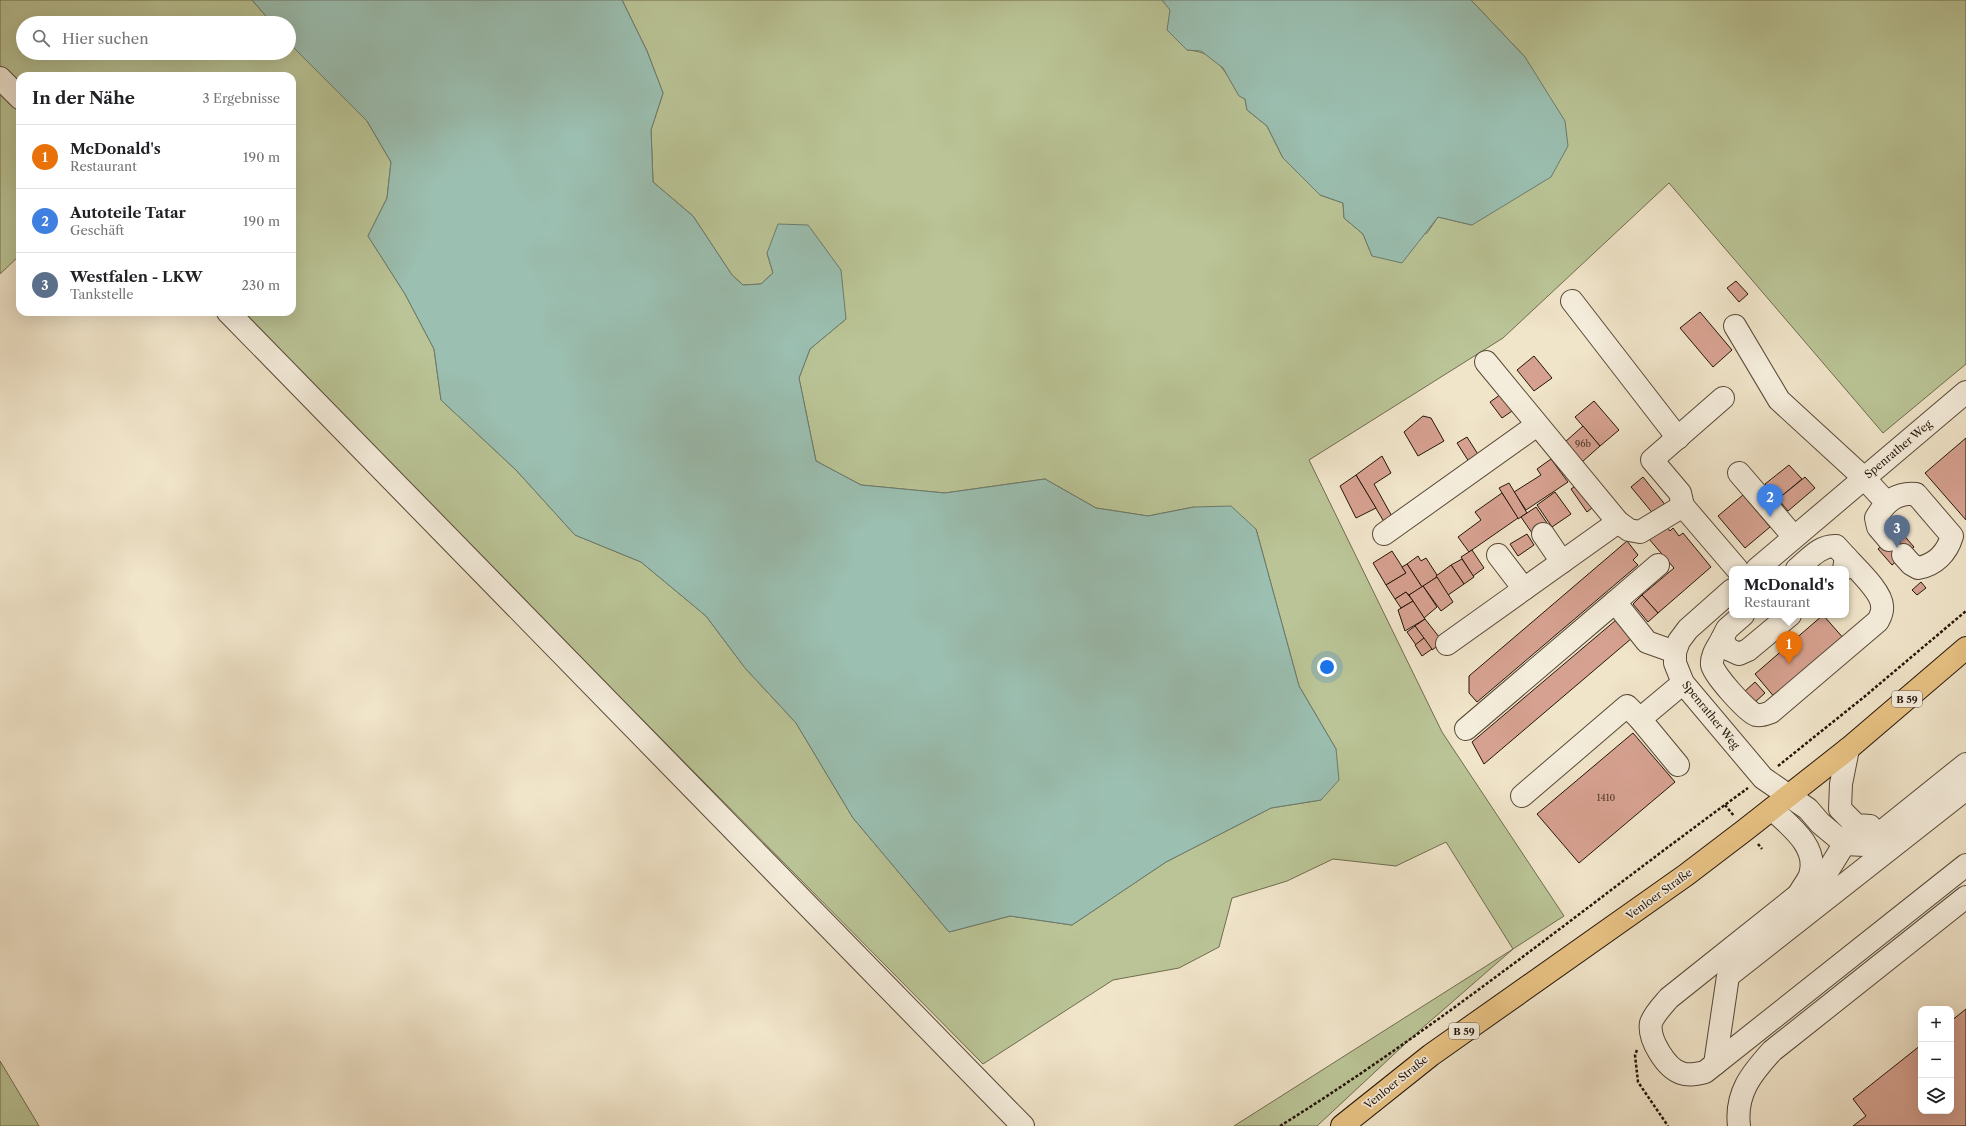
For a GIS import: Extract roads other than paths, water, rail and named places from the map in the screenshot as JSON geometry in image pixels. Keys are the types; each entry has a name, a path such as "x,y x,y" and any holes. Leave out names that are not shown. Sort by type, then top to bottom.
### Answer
{"main road":[{"name":"Venloer Straße","path":"1342,1126 1431,1055 1686,875 1848,749 1966,648"}],"street":[{"path":"0,78 16,94"},
{"path":"1572,301 1678,438"},
{"path":"232,316 1022,1126"},
{"path":"1735,326 1779,400 1864,478 1888,503"},
{"path":"1486,362 1618,522 1629,530 1640,532 1683,506"},
{"name":"Spenrather Weg","path":"1761,566 1966,392"},
{"path":"1723,398 1652,460 1680,493 1683,506 1735,566"},
{"path":"1384,534 1537,425"},
{"path":"1739,473 1794,538"},
{"path":"1906,493 1916,494 1952,536 1950,544 1930,566 1918,568 1911,564 1878,527 1876,518 1881,508 1888,503 1895,497 1906,493"},
{"path":"1447,644 1618,522"},
{"path":"1543,534 1562,562"},
{"path":"1800,566 1821,548 1829,546 1836,546 1845,563"},
{"path":"1498,555 1524,589"},
{"path":"1466,729 1658,565"},
{"path":"1740,618 1724,634 1713,656 1712,665 1717,674 1749,712 1763,715 1771,712 1878,622 1883,605 1880,596 1849,567"},
{"path":"1615,602 1647,642 1675,652 1679,641 1688,629 1729,593"},
{"path":"1710,609 1724,634 1728,649 1739,654 1748,650 1786,618"},
{"name":"Spenrather Weg","path":"1675,652 1675,663 1683,683 1763,778 1790,795 1808,809 1841,850"},
{"path":"1640,719 1683,683"},
{"path":"1522,796 1627,706 1640,719 1678,765"},
{"path":"1848,749 1841,784 1840,809 1856,825 1886,828"},
{"path":"1812,855 1865,845 1966,764"},
{"path":"1715,1064 1728,976 1966,789"},
{"path":"1772,809 1798,833 1812,855 1810,875 1797,896"},
{"path":"1856,825 1828,872 1669,998 1658,1010 1651,1023 1653,1044 1663,1058 1680,1073 1693,1075 1705,1072 1966,865"},
{"path":"1739,1126 1741,1097 1751,1075 1772,1051 1966,897"}],"place":[{"name":"Autoteile Tatar","path":"1770,517"},
{"name":"Westfalen - LKW","path":"1897,548"},
{"name":"McDonald's","path":"1789,664"}]}
